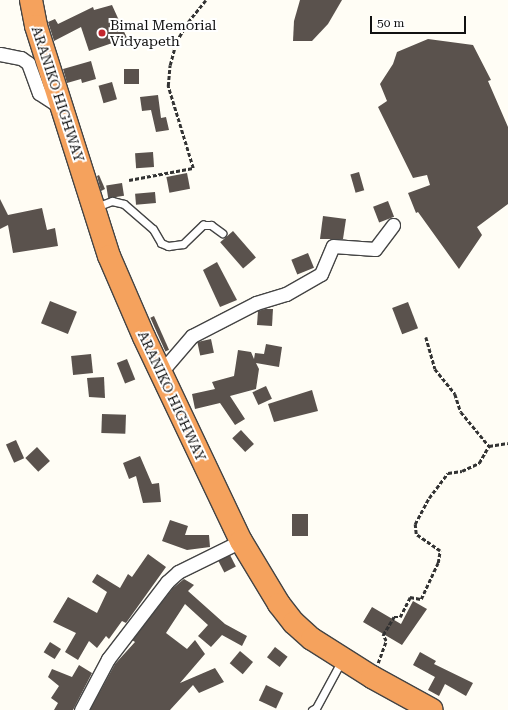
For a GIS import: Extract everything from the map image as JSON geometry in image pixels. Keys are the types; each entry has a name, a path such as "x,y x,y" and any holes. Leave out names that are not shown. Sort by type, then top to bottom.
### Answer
{"highway":[{"name":"ARANIKO HIGHWAY","path":"31,0 36,26 96,207 109,256 161,372 241,541 264,583 294,623 312,639 372,677 432,710"}],"street":[{"path":"0,54 20,58 28,63 39,93 64,109"},
{"path":"161,372 192,336 256,303 286,294 321,274 333,246 375,249 393,225"},
{"path":"81,710 108,659 167,582 178,572 241,541"}],"lane":[{"path":"96,207 112,201 124,204 153,229 161,243 168,246 182,244 203,225 211,225 222,233"},
{"path":"312,710 316,708 343,659"}],"path":[{"path":"129,180 193,168 168,86 170,65 176,42 188,22 206,0"},
{"path":"426,337 435,369 455,394 461,412 489,446"},
{"path":"489,446 508,443"},
{"path":"372,677 386,641 383,635 394,617 400,617 410,598 421,598 438,563 440,551 416,534 415,524 429,498 448,473 462,471 479,463 489,446"}],"building":[{"path":"300,0 342,0 328,24 312,41 293,41 294,21"},
{"path":"112,5 127,38 89,51 81,27 54,41 48,22 55,19 58,24 93,7 94,10"},
{"path":"428,39 473,45 491,80 488,81 508,127 508,204 477,227 482,235 459,269 418,212 416,213 408,193 430,185 427,175 413,178 378,107 387,101 380,84 393,64 397,52"},
{"path":"91,61 96,79 82,83 81,79 67,83 63,69"},
{"path":"124,69 139,69 139,84 124,84"},
{"path":"112,82 117,99 104,103 99,86"},
{"path":"158,95 161,118 166,117 169,130 156,132 151,110 142,111 140,97"},
{"path":"153,152 154,167 136,168 135,153"},
{"path":"359,172 364,190 356,193 350,174"},
{"path":"187,173 190,189 169,193 166,177"},
{"path":"99,175 105,189 101,191 97,176"},
{"path":"122,183 124,196 108,198 106,186"},
{"path":"155,192 156,203 136,205 135,194"},
{"path":"0,199 8,215 42,208 47,230 55,228 58,246 13,253 8,225 0,229"},
{"path":"388,201 394,217 379,223 373,207"},
{"path":"323,216 346,219 343,239 320,239"},
{"path":"233,231 256,257 243,269 220,242"},
{"path":"308,253 314,268 297,275 291,260"},
{"path":"217,262 237,300 220,307 203,270"},
{"path":"50,301 77,312 68,334 41,323"},
{"path":"408,302 418,328 402,334 392,308"},
{"path":"273,309 272,326 257,325 258,311"},
{"path":"154,316 169,350 165,351 150,318"},
{"path":"211,339 214,353 200,356 197,342"},
{"path":"266,344 282,347 279,367 256,363 259,369 256,389 230,396 245,419 235,425 220,403 195,409 192,394 215,389 212,382 234,376 238,350 251,352 254,359 255,353 264,354"},
{"path":"91,354 93,373 73,375 71,356"},
{"path":"127,359 135,379 125,384 117,363"},
{"path":"104,377 105,398 89,397 87,378"},
{"path":"266,386 272,399 258,405 252,392"},
{"path":"312,390 318,411 274,422 268,404"},
{"path":"102,414 126,415 125,434 101,433"},
{"path":"241,430 254,444 245,452 232,438"},
{"path":"16,440 24,458 14,463 6,444"},
{"path":"37,447 50,461 38,472 25,458"},
{"path":"140,456 152,484 159,483 161,502 143,503 136,476 129,479 123,463"},
{"path":"292,514 308,514 308,536 292,536"},
{"path":"170,520 188,526 185,535 209,535 210,547 187,550 162,541"},
{"path":"148,554 166,567 126,623 122,621 109,639 106,636 97,648 89,641 78,660 65,652 76,633 53,622 68,597 97,613 107,592 92,582 97,574 120,588 128,574 132,577"},
{"path":"230,555 236,567 224,572 218,561"},
{"path":"184,579 194,585 188,591 225,624 247,636 242,646 222,635 211,647 198,636 208,625 185,604 166,633 187,649 195,640 205,654 180,683 215,668 224,682 199,693 193,685 170,710 90,710 115,664 135,642 132,640 173,588"},
{"path":"413,601 427,609 402,645 363,622 372,607 401,624"},
{"path":"50,642 61,649 55,659 44,652"},
{"path":"275,647 288,657 280,667 267,657"},
{"path":"240,651 253,662 243,674 230,663"},
{"path":"420,652 436,661 434,664 473,683 466,696 445,684 439,696 428,690 435,677 413,665"},
{"path":"79,665 92,673 73,710 54,710 58,703 51,698 59,686 48,677 52,669 72,677"},
{"path":"266,685 283,693 276,708 259,700"}],"place":[{"name":"Bimal Memorial Vidyapeth","path":"102,33"}]}
